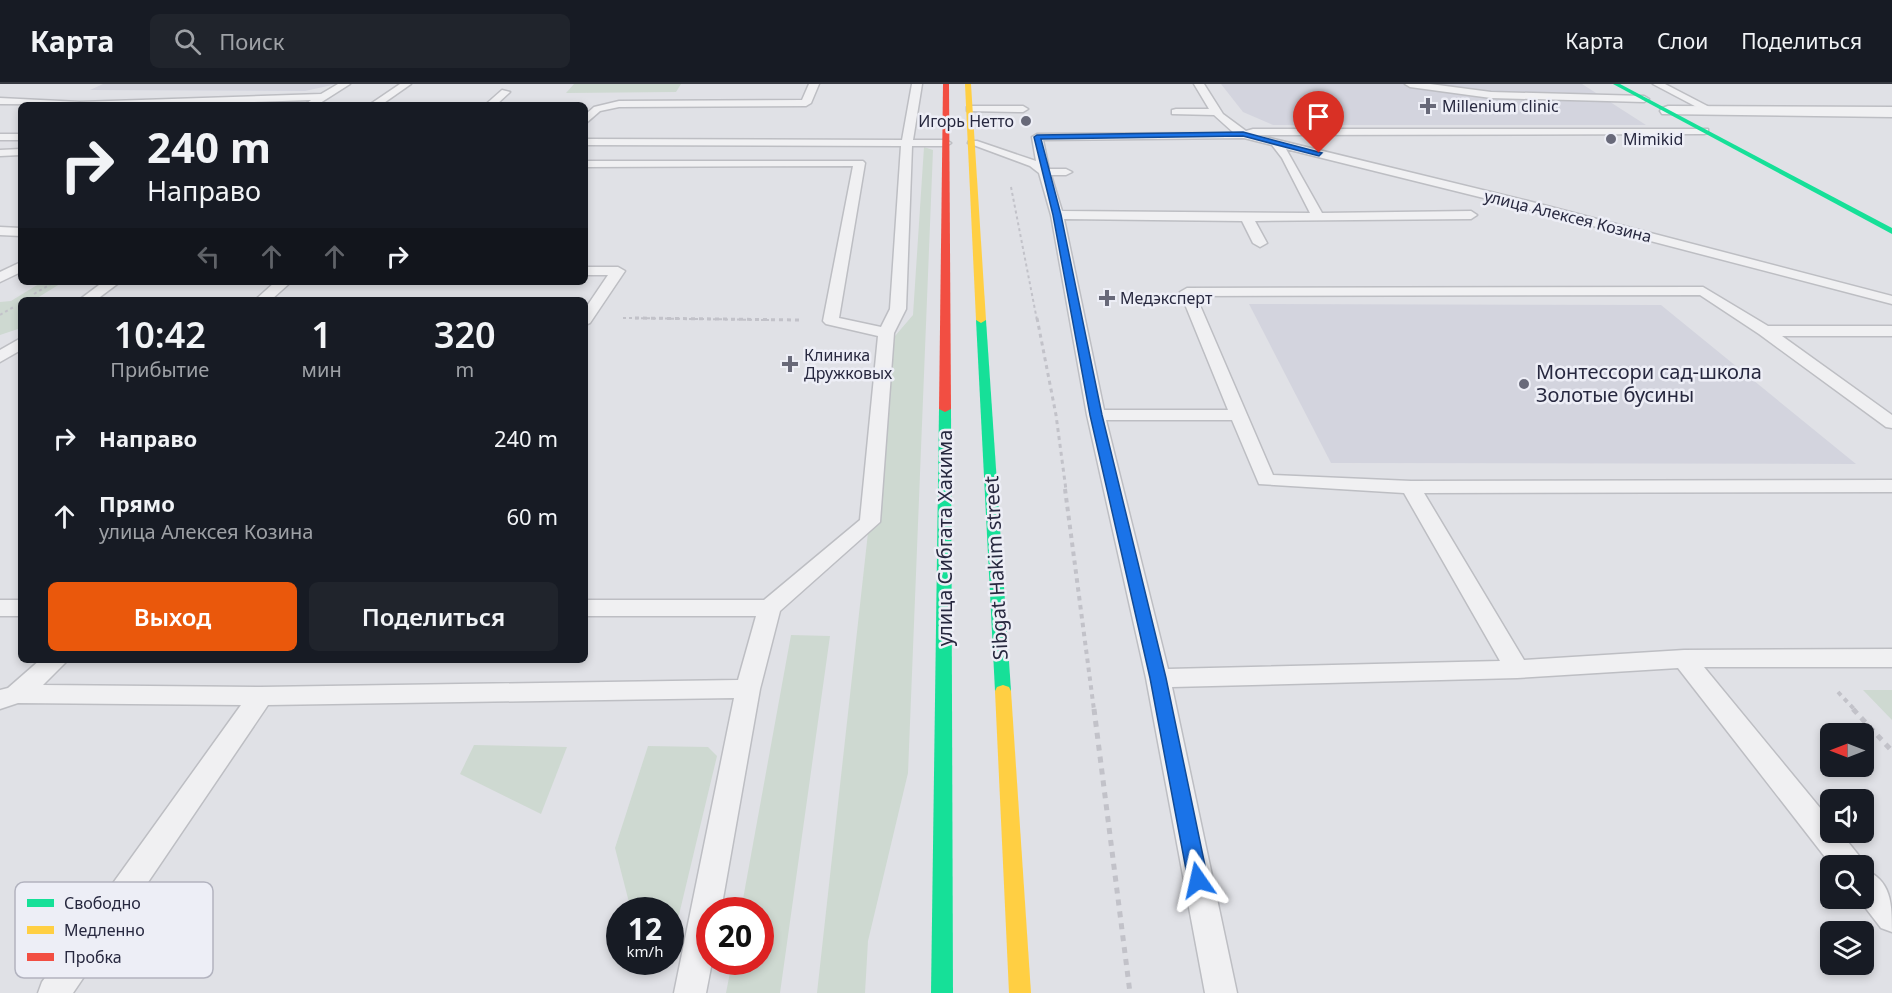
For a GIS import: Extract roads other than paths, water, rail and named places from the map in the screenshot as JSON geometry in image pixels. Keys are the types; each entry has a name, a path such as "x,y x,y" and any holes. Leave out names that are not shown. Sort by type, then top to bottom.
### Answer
{"main road":[{"name":"улица Сибгата Хакима","path":"942,993 946,84"},
{"path":"1616,84 1892,231"},
{"path":"972,97 973,143"},
{"name":"Sibgat Hakim street","path":"973,143 1020,993"}],"street":[{"path":"1668,111 1892,112"}],"lane":[{"path":"315,102 345,84"},
{"path":"379,102 406,84"},
{"path":"588,109 619,104 806,103 814,84"},
{"path":"690,993 748,689 769,608 870,522 886,333 898,309 908,143 918,84"},
{"path":"1199,84 1216,112 1234,130 1243,134"},
{"path":"1410,84 1491,95 1644,99"},
{"path":"1658,84 1712,111"},
{"path":"1512,86 1530,97"},
{"path":"1512,86 1541,86"},
{"path":"493,102 505,92"},
{"path":"171,102 323,97"},
{"path":"972,97 1023,109"},
{"path":"0,101 20,102"},
{"path":"588,118 597,109"},
{"path":"1176,112 1216,112"},
{"path":"1221,993 1158,678 1096,415 1057,215 1055,172 1037,137 1253,132 1704,131"},
{"name":"улица Алексея Козина","path":"1243,134 1524,204 1892,300"},
{"path":"588,142 946,143"},
{"path":"973,143 1055,172"},
{"path":"1276,143 1287,157 1317,215"},
{"path":"588,149 593,149 588,159"},
{"path":"0,153 18,152"},
{"path":"588,165 860,163 831,321 886,333"},
{"path":"1057,215 1246,217 1471,215"},
{"path":"1246,217 1260,243"},
{"path":"0,231 18,231"},
{"path":"0,278 18,268"},
{"path":"588,271 618,271 588,316"},
{"path":"90,297 108,285"},
{"path":"266,297 280,285"},
{"path":"1892,423 1766,331 1703,291 1187,292 1266,480 1411,487 1892,486"},
{"path":"1766,331 1892,331"},
{"path":"0,357 18,345"},
{"path":"1096,415 1238,415"},
{"path":"1411,487 1517,669"},
{"path":"0,608 18,608"},
{"path":"588,608 769,608"},
{"path":"1158,678 1517,669 1683,659 1892,658"},
{"path":"1683,659 1841,855"},
{"path":"9,697 52,663"},
{"path":"9,697 748,689"},
{"path":"131,882 261,696"},
{"path":"1874,896 1892,918"},
{"path":"54,993 64,978"}],"place":[{"name":"Millenium clinic","path":"1428,106"},
{"name":"Игорь Нетто","path":"1026,121"},
{"name":"Mimikid","path":"1611,139"},
{"name":"Медэксперт","path":"1107,298"},
{"name":"Клиника Дружковых","path":"790,364"},
{"name":"Монтессори сад-школа Золотые бусины","path":"1524,384"}]}
